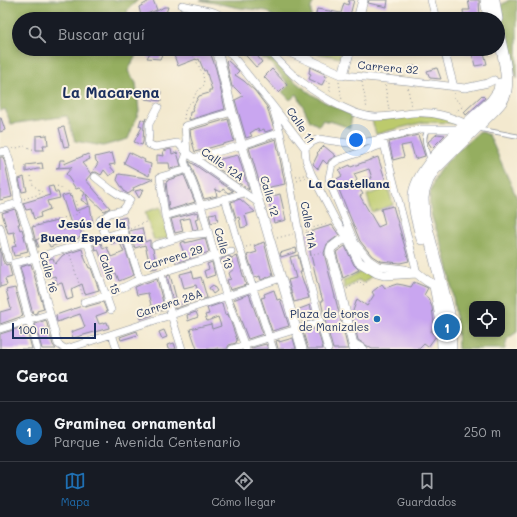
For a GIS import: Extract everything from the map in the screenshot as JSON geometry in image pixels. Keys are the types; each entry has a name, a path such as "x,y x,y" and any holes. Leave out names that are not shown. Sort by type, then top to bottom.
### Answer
{"main road":[{"path":"486,0 488,12"},
{"path":"494,0 495,12"},
{"path":"495,56 500,85 497,101"},
{"path":"451,349 450,321 414,206 414,194 420,177 430,162 466,125 497,101 506,91 507,82 502,56"},
{"path":"443,349 443,329 439,287 424,216 424,191 434,170 466,125"}],"street":[{"path":"360,12 363,0"},
{"path":"431,0 434,12"},
{"path":"182,5 214,12"},
{"name":"Calle 12","path":"224,56 232,112 243,145 302,349"},
{"name":"Calle 11","path":"227,56 272,105 305,148 306,160 312,175 336,221 348,239"},
{"path":"275,56 302,83 330,101 358,114 369,117 412,113 431,113 466,125"},
{"name":"Carrera 32","path":"299,56 340,74 361,77 465,88 488,83 494,80"},
{"path":"340,74 347,56"},
{"path":"446,56 454,87"},
{"name":"Calle 11A","path":"272,105 280,132 304,257 319,320 328,349"},
{"path":"158,106 149,124 148,144 155,147 177,143 187,152"},
{"path":"185,126 232,112"},
{"path":"305,148 312,142 319,139 348,143 363,143 414,130 466,125"},
{"name":"Calle 12A","path":"185,126 187,152 260,204"},
{"path":"194,158 243,145 280,132"},
{"path":"417,273 384,144 338,160 332,164 329,171 331,186 355,243 369,260 384,275 417,273 439,287"},
{"name":"Calle 16","path":"3,151 10,162 18,200 58,344 65,349"},
{"name":"Calle 13","path":"187,152 184,160 201,205 226,296 245,347"},
{"path":"172,240 165,216 160,177 188,169"},
{"path":"95,177 104,185 130,200 123,210 110,213 100,220 106,237"},
{"path":"165,216 244,193"},
{"path":"225,198 252,288 273,349"},
{"path":"0,208 18,200"},
{"path":"0,227 37,349"},
{"path":"11,261 35,258 124,231 140,279"},
{"path":"155,245 188,235 209,233"},
{"path":"364,349 353,345 330,249 340,242 348,239 359,262 378,270"},
{"name":"Calle 15","path":"87,242 111,310"},
{"name":"Carrera 29","path":"84,302 106,296 140,279 231,251"},
{"path":"161,273 171,315 182,349"},
{"name":"Carrera 28A","path":"65,349 281,278"},
{"path":"0,330 50,314"},
{"path":"232,349 245,347 297,330 319,320"},
{"path":"112,334 117,349"}],"lane":[{"path":"466,125 517,136"},
{"path":"429,128 426,132 425,143 430,162"}],"path":[{"path":"180,12 182,5"},
{"path":"185,126 185,110 192,102 196,93 204,85 203,74 194,56"},
{"path":"327,69 327,81 330,82 330,101"},
{"path":"340,74 343,107"},
{"path":"361,77 369,117"},
{"path":"384,79 390,116"},
{"path":"407,81 412,113"},
{"path":"454,87 454,98 464,106 456,111 466,125"},
{"path":"3,151 24,146 35,150"},
{"path":"290,180 312,175"},
{"path":"290,180 312,175"},
{"path":"18,200 43,193 33,186 31,176"},
{"path":"57,186 69,192 77,205 87,242"},
{"path":"27,228 79,214"},
{"path":"124,231 136,228 148,221"},
{"path":"240,249 271,240"},
{"path":"68,248 84,302"},
{"path":"304,257 330,249"},
{"path":"341,293 360,282 362,284 378,270"},
{"path":"319,320 346,312"}],"green space":[{"path":"0,0 138,0 127,10 127,12 12,12 12,56 136,56 128,71 136,83 139,111 128,139 103,146 75,141 67,116 11,124 5,109 0,111"},
{"path":"200,0 315,0 311,7 311,12 268,12"},
{"path":"509,0 517,0 517,79 505,34 505,12 499,12 498,7"},
{"path":"259,56 270,56 289,76 311,94 352,115 350,128 330,121 323,120 319,126 310,121 297,94 290,100 282,92 289,85 266,58 263,59"},
{"path":"433,115 454,121 455,123 424,122 376,134 372,120"},
{"path":"480,131 489,135 517,198 517,332 507,339 505,349 458,349 450,279 442,245 432,218 430,201 431,191 437,174 448,160"},
{"path":"388,188 393,205 372,212 367,195"},
{"path":"160,207 169,238 154,240 145,212"},
{"path":"361,271 374,274 363,283 359,280 345,289 343,281"}],"building":[{"path":"153,0 157,10 152,12 140,12 139,7"},
{"path":"349,0 354,0 351,12 341,12 344,3 348,5"},
{"path":"369,0 388,0 387,7 368,3"},
{"path":"468,0 479,0 480,12 463,12 463,10 470,10"},
{"path":"164,7 168,7 166,12 155,12"},
{"path":"317,9 335,12 316,12"},
{"path":"148,56 161,56 160,59 147,58"},
{"path":"174,56 211,56 225,109 189,120 190,112 193,112 192,108 199,96 209,93 209,90 212,90 206,70 204,71 199,59 178,66"},
{"path":"246,56 257,56 262,62 256,67"},
{"path":"473,56 485,56 487,64 475,66"},
{"path":"227,60 239,71 235,75 255,91 267,107 274,129 265,132 264,129 259,131 258,128 250,133 252,136 246,138 235,100 243,96 234,87 232,87"},
{"path":"409,66 415,66 418,74 410,73"},
{"path":"310,67 325,74 324,76 326,77 322,85 309,79 311,74 309,73"},
{"path":"437,68 441,79 430,78 427,71"},
{"path":"272,69 287,85 279,93 264,77"},
{"path":"147,89 161,91 161,101 145,99"},
{"path":"482,95 485,98 466,115 464,112"},
{"path":"0,118 5,130 0,132"},
{"path":"141,119 145,121 142,145 134,142 142,127 139,126"},
{"path":"228,119 234,141 195,152 190,130"},
{"path":"64,127 69,146 64,147 59,128"},
{"path":"437,134 445,135 432,148 428,142"},
{"path":"47,135 48,145 43,145 44,150 36,150 36,136"},
{"path":"418,135 425,156 415,159 411,144 401,146 404,157 393,160 389,142"},
{"path":"276,139 285,184 270,187 273,196 280,194 286,220 274,223 266,190 262,191 249,148"},
{"path":"324,146 336,156 329,160 327,164 323,160 318,169 313,164 318,154 317,153"},
{"path":"171,149 172,154 177,152 181,166 170,169 169,163 157,163 157,155 164,156 163,151"},
{"path":"129,152 145,160 144,162 151,164 149,176 124,163"},
{"path":"112,153 115,164 109,165 115,172 109,176 104,170 101,175 96,172 92,173 98,163 95,157"},
{"path":"88,154 90,159 82,163 91,174 86,180 110,208 104,211 86,194 89,205 81,200 85,193 79,188 76,189 66,174 72,167 56,168 59,167 60,160 65,160 64,164"},
{"path":"238,155 249,190 213,165 212,161"},
{"path":"0,157 3,157 5,163 12,197 0,200"},
{"path":"378,157 386,182 368,188 365,180 372,178 369,169 354,174 357,180 355,182 363,194 360,196 378,227 385,224 381,209 393,206 409,261 400,263 380,261 372,256 360,241 335,180 342,176 339,170 350,165 351,167"},
{"path":"189,161 233,191 228,193 223,189 221,192 215,189 217,196 204,199"},
{"path":"42,163 43,169 26,172 26,165"},
{"path":"119,174 153,179 133,188 134,190 128,194 117,180"},
{"path":"184,175 195,202 169,210 166,182"},
{"path":"24,177 27,191 22,192 19,179"},
{"path":"53,186 55,192 58,192 60,198 47,201 50,209 40,213 41,217 34,219 31,209 26,210 23,203 50,195 48,187"},
{"path":"144,189 139,198 135,191"},
{"path":"69,194 76,211 90,206 93,223 81,227 81,237 72,241 50,247 45,236 36,240 39,247 37,247 32,227 60,221 63,230 72,227 62,196"},
{"path":"240,199 255,212 245,215 248,226 241,228 239,217 236,218 231,202"},
{"path":"15,209 20,224 18,224 20,230 22,229 28,251 14,256 12,247 16,246 16,241 14,232 8,233 2,213"},
{"path":"198,212 199,218 195,219 198,229 193,230 190,218 180,220 183,231 175,233 171,219"},
{"path":"216,213 218,221 211,223 209,214"},
{"path":"126,217 128,229 125,226 117,228 115,220"},
{"path":"332,225 339,235 327,244 324,253 348,349 333,349 325,320 321,301 323,301 320,295 306,233"},
{"path":"142,228 145,242 150,240 150,246 153,249 157,268 151,269 145,245 135,248 129,231"},
{"path":"121,237 134,275 119,281 116,273 108,276 98,249 95,250 94,245 101,243 103,249 107,247 111,257 124,252 119,241 111,244 110,240"},
{"path":"205,238 209,252 176,263 173,256 184,253 180,243"},
{"path":"264,242 273,275 261,280 260,276 255,278 247,255 257,252 254,246"},
{"path":"345,246 354,265 359,270 343,278 336,252"},
{"path":"0,248 3,261 6,265 9,264 12,277 5,279 7,285 0,287"},
{"path":"296,248 297,252 281,257 280,253"},
{"path":"82,249 99,290 85,294 82,284 71,289 73,298 67,300 62,283 57,284 55,276 47,278 42,261 53,258 55,264 63,255"},
{"path":"298,255 302,272 300,272 309,298 294,302 288,280 296,278 290,257"},
{"path":"230,256 231,260 222,263 221,259"},
{"path":"237,256 246,285 230,290 227,280 231,279 229,273 234,269 231,258"},
{"path":"212,262 215,275 206,278 204,271 209,269 207,264"},
{"path":"31,264 44,309 33,314 20,267"},
{"path":"192,271 194,279 201,277 207,298 192,302 191,298 199,296 196,285 184,288 180,274"},
{"path":"170,275 178,305 189,301 190,303 175,309 167,276"},
{"path":"157,279 165,310 152,313 153,315 141,319 139,311 152,309 148,293 137,295 135,287"},
{"path":"414,282 428,288 424,295 428,298 432,307 434,324 431,332 436,336 428,347 424,344 419,349 372,349 358,340 353,318 353,311 357,299 367,306 374,295 372,292 382,284 385,288 397,284 411,287"},
{"path":"213,285 217,291 213,294 209,288"},
{"path":"15,288 23,316 0,324 0,312 11,309 6,290"},
{"path":"274,290 277,300 280,299 289,326 272,331 261,298 265,297 264,294"},
{"path":"249,294 263,334 248,339 233,300"},
{"path":"103,302 107,312 96,316 99,324 107,322 109,328 73,338 71,332 85,327 80,314 57,322 56,315 82,306 85,307"},
{"path":"222,303 225,315 228,314 237,340 236,343 229,345 227,349 197,349 190,329 211,324 212,329 221,326 218,317 207,321 205,315 209,314 207,308"},
{"path":"310,305 314,319 303,322 299,318 297,310"},
{"path":"196,312 198,317 188,321 187,315"},
{"path":"46,320 53,345 56,349 42,349 35,324"},
{"path":"26,326 32,349 0,349 0,334"},
{"path":"317,328 323,349 308,349 303,332"},
{"path":"164,330 167,337 162,339 159,332"},
{"path":"137,331 138,335 121,340 120,337"},
{"path":"293,338 296,349 278,349 276,341 279,340 279,342"},
{"path":"174,343 176,349 168,349 167,345"},
{"path":"266,344 268,349 251,349 251,348"}],"place":[{"name":"Plaza de toros de Manizales","path":"377,319"},
{"name":"Graminea ornamental","path":"447,327"}],"district":[{"name":"La Macarena","path":"111,92"},
{"name":"La Castellana","path":"349,183"},
{"name":"Jesús de la Buena Esperanza","path":"92,230"}]}
